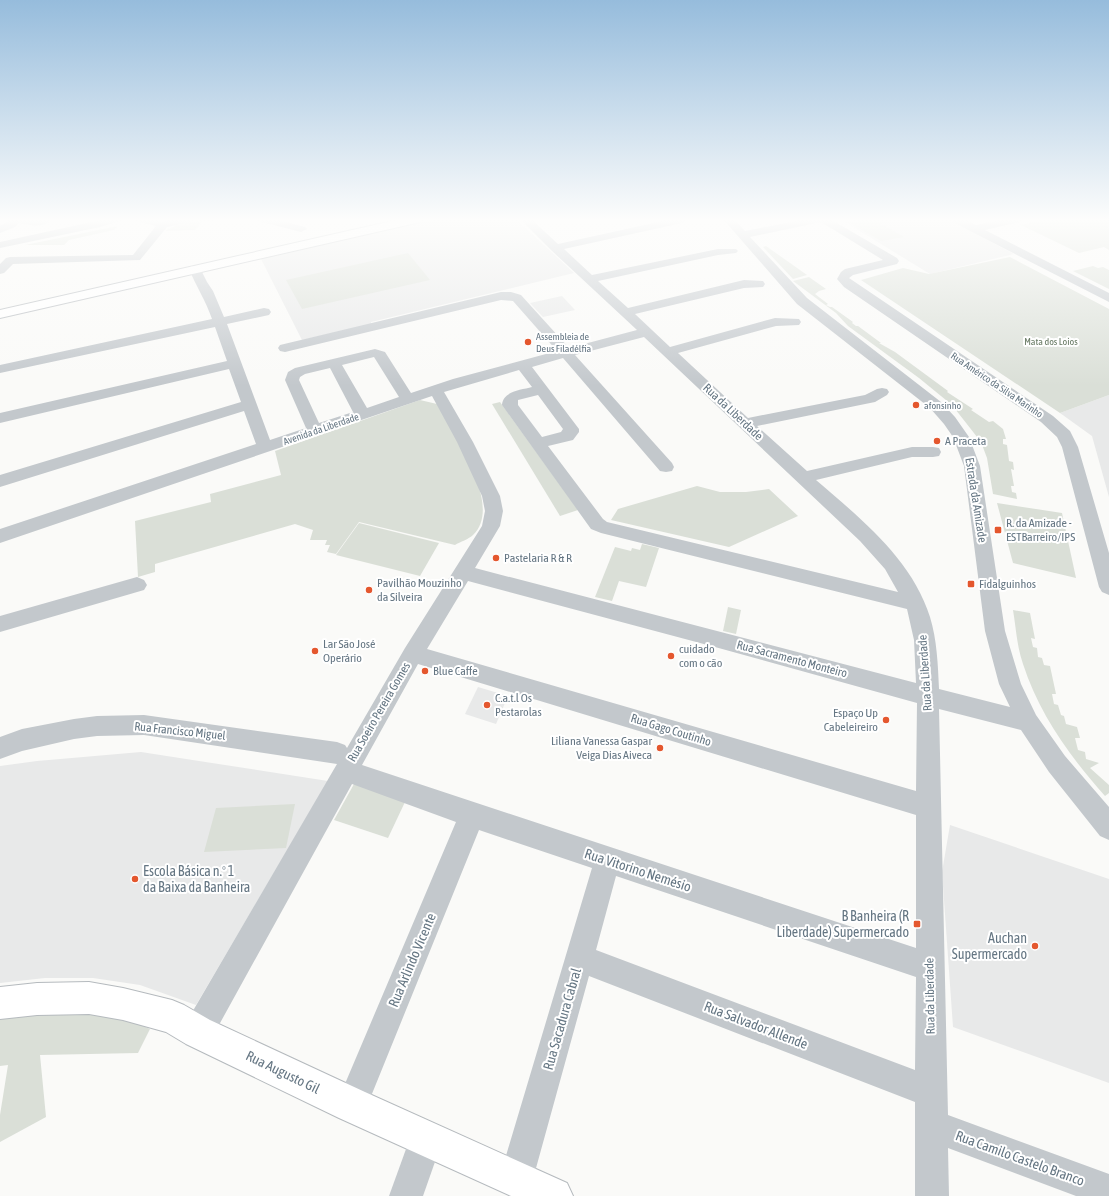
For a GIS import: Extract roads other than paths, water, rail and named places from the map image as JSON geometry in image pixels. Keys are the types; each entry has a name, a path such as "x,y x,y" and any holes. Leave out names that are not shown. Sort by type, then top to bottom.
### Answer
{"main road":[{"path":"0,314 170,275"},
{"name":"Rua Augusto Gil","path":"0,1003 37,999 88,998 123,1004 172,1017 198,1032 352,1105 554,1196"}],"street":[{"path":"197,275 207,291 265,448"},
{"name":"Rua da Liberdade","path":"585,275 881,552 900,577 921,621 926,657 928,696 932,1196"},
{"path":"590,279 610,275"},
{"name":"Estrada da Amizade","path":"778,275 802,301 942,410 961,436 968,449 972,466 995,631 1010,684 1028,722 1057,764 1109,827"},
{"name":"Rua Américo da Silva Marinho","path":"845,275 844,279 854,289 1047,419 1064,435 1070,447 1109,587"},
{"path":"1064,275 1109,298"},
{"path":"625,313 744,284 760,284"},
{"path":"285,348 505,295 511,296 517,298 666,467"},
{"path":"0,369 264,312"},
{"path":"667,352 775,322 794,322"},
{"name":"Avenida da Liberdade","path":"0,536 486,374 646,332"},
{"path":"315,431 292,377 300,372 368,354 378,354 408,400"},
{"path":"334,362 363,415"},
{"path":"0,418 234,364"},
{"path":"522,364 571,429 571,432 567,436 538,443"},
{"path":"541,389 513,397 510,401 538,443 597,524 602,527 913,603"},
{"name":"Rua Soeiro Pereira Gomes","path":"198,1032 342,762 413,654 491,526 494,511 491,496 465,442 436,390"},
{"path":"745,423 870,399 882,392"},
{"path":"0,481 249,404"},
{"path":"803,478 912,452 933,452"},
{"name":"Rua Sacramento Monteiro","path":"462,572 1028,722"},
{"path":"0,624 137,585"},
{"name":"Rua Gago Coutinho","path":"413,654 929,807"},
{"name":"Rua Francisco Miguel","path":"0,748 22,740 74,729 97,726 144,725 342,762"},
{"name":"Rua Vitorino Nemésio","path":"342,762 472,815 930,967"},
{"name":"Rua Arlindo Vicente","path":"352,1105 472,815"},
{"name":"Rua Sacadura Cabral","path":"516,1179 607,860"},
{"name":"Rua Salvador Allende","path":"580,958 931,1092"},
{"name":"Rua Camilo Castelo Branco","path":"931,1125 1109,1192"},
{"path":"406,1196 426,1139"}],"place":[{"name":"Assembleia de Deus Filadélfia","path":"528,342"},
{"name":"afonsinho","path":"916,405"},
{"name":"A Praceta","path":"937,441"},
{"name":"R. da Amizade - ESTBarreiro/IPS","path":"998,530"},
{"name":"Pastelaria R & R","path":"496,558"},
{"name":"Fidalguinhos","path":"971,584"},
{"name":"Pavilhão Mouzinho da Silveira","path":"369,590"},
{"name":"Lar São José Operário","path":"315,651"},
{"name":"cuidado com o cão","path":"671,656"},
{"name":"Blue Caffe","path":"425,671"},
{"name":"C.a.t.l Os Pestarolas","path":"487,705"},
{"name":"Espaço Up Cabeleireiro","path":"886,720"},
{"name":"Liliana Vanessa Gaspar Veiga Dias Aiveca","path":"660,748"},
{"name":"Escola Básica n.º 1 da Baixa da Banheira","path":"135,879"},
{"name":"B Banheira (R Liberdade) Supermercado","path":"917,924"},
{"name":"Auchan Supermercado","path":"1035,946"}],"park label":[{"name":"Mata dos Loios","path":"1051,341"}]}
